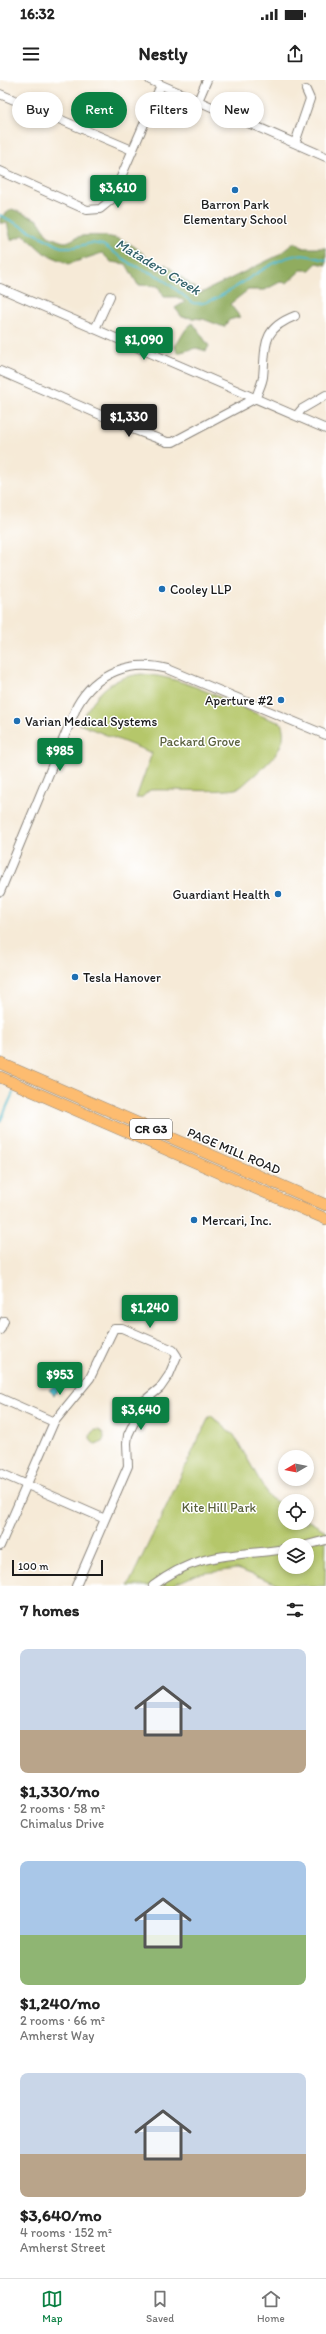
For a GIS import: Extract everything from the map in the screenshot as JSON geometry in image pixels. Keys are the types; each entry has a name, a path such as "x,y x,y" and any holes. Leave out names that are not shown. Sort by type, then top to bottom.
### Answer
{"main road":[{"name":"PAGE MILL ROAD","path":"0,1063 326,1205"},
{"name":"PAGE MILL ROAD","path":"0,1077 326,1219"},
{"path":"225,1175 242,1169"}],"street":[{"path":"150,80 177,92"},
{"path":"202,92 207,80"},
{"path":"0,171 88,210 96,211 112,200 161,85"},
{"path":"295,143 310,99 306,90"},
{"path":"0,94 132,150"},
{"path":"202,103 326,158"},
{"path":"0,288 326,429"},
{"path":"95,329 110,296"},
{"path":"0,371 167,442 185,437 256,398 263,379 264,346 268,337 281,322 295,316"},
{"path":"296,416 302,409 326,395"},
{"path":"0,892 77,706 91,687 111,673 136,665 157,666 168,669 326,735"},
{"path":"0,1330 4,1321"},
{"path":"0,1546 54,1422 90,1378 109,1335 117,1327 122,1328 176,1353 176,1360 169,1374 160,1388 146,1397 128,1435 128,1466 76,1586"},
{"path":"0,1398 54,1422"},
{"path":"0,1473 105,1520"},
{"path":"314,1544 326,1540"},
{"path":"153,1586 175,1570 199,1561 222,1556 278,1550"}],"green space":[{"path":"12,209 38,220 48,236 62,241 66,242 81,236 94,235 116,238 134,246 158,271 165,264 201,293 277,256 295,242 303,248 326,248 326,265 317,263 310,270 301,270 287,283 280,282 265,290 248,290 230,304 240,317 229,320 224,327 203,319 182,317 175,308 185,302 177,297 164,297 158,286 138,285 126,264 111,262 102,253 69,264 44,253 24,235 11,240 7,223 0,223 0,218"},
{"path":"193,323 209,346 206,351 196,348 177,353 175,346 187,328"},
{"name":"Packard Grove","path":"141,674 159,676 178,681 281,723 283,739 280,747 270,761 239,788 210,791 150,790 141,798 136,798 152,753 79,724 103,690 119,680 129,676"},
{"name":"Kite Hill Park","path":"210,1415 234,1435 269,1497 278,1503 278,1530 314,1530 314,1524 326,1531 325,1586 283,1586 237,1569 198,1574 170,1586 128,1586"},
{"path":"97,1430 102,1432 104,1437 102,1442 97,1444 92,1442 90,1437 92,1432"}],"water":[{"path":"63,1375 69,1380 54,1395 49,1390 53,1386 51,1383 56,1377 59,1379"}],"waterway":[{"name":"Matadero Creek","path":"0,215 61,247 75,247 91,243 103,245 131,264 160,277 193,303 204,303 216,298 285,258 301,255 326,260"},
{"path":"0,1122 13,1093"}],"place":[{"name":"Barron Park Elementary School","path":"235,190"},
{"name":"Cooley LLP","path":"162,589"},
{"name":"Aperture #2","path":"281,700"},
{"name":"Varian Medical Systems","path":"17,721"},
{"name":"Guardiant Health","path":"278,894"},
{"name":"Tesla Hanover","path":"75,977"},
{"name":"Mercari, Inc.","path":"194,1220"}]}
